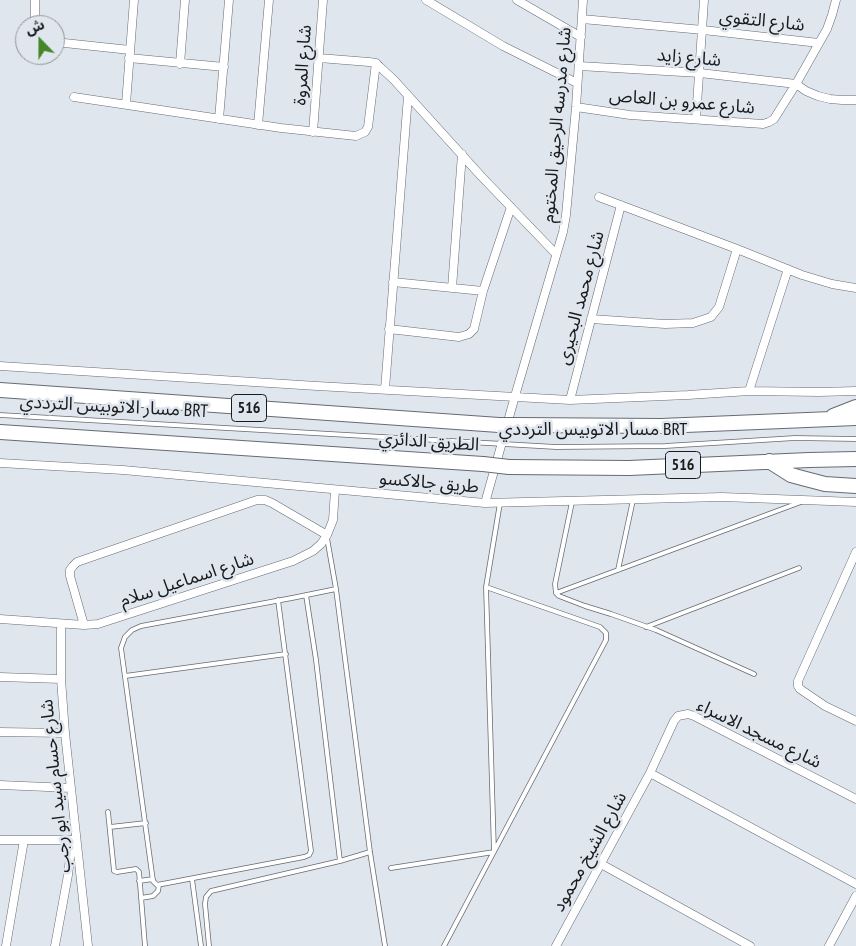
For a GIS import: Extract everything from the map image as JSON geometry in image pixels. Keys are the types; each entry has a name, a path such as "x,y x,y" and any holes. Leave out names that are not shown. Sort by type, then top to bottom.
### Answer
{"highway":[{"name":"الطريق الدائري","path":"0,390 499,425 661,426 856,418"},
{"path":"825,419 856,407"},
{"name":"الطريق الدائري","path":"0,432 510,467 629,468 856,459"},
{"path":"769,461 791,475 825,484 856,486"}],"street":[{"path":"35,0 35,15"},
{"path":"126,104 134,0"},
{"path":"180,64 185,0"},
{"path":"219,119 229,0"},
{"path":"258,125 269,0"},
{"name":"شارع المروة","path":"313,132 323,0"},
{"path":"426,0 503,46 578,83"},
{"path":"517,0 581,37"},
{"name":"شارع مدرسه الرحيق المختوم","path":"486,503 563,232 576,107 583,0"},
{"path":"696,119 704,0"},
{"path":"835,0 827,30 796,84 818,96 830,99 856,100"},
{"name":"شارع التقوي","path":"582,19 819,43"},
{"path":"65,43 130,50"},
{"path":"129,58 224,67"},
{"path":"319,58 376,63 556,254"},
{"path":"74,97 258,125 351,136 365,132 368,127 376,63"},
{"name":"شارع زايد","path":"579,66 700,74 796,84"},
{"name":"شارع عمرو بن العاص","path":"576,107 630,115 763,124 774,119 796,84"},
{"path":"385,389 408,96"},
{"path":"452,288 462,154"},
{"path":"599,197 817,280 856,288"},
{"name":"شارع محمد البحيرى","path":"570,400 621,205"},
{"path":"389,330 460,337 469,334 474,329 483,291 511,207"},
{"path":"591,319 674,324 693,323 711,316 719,307 737,249"},
{"path":"749,391 788,269"},
{"path":"393,282 483,291"},
{"path":"0,366 570,400 749,391 819,392 856,390"},
{"name":"طريق جالاكسو","path":"0,463 123,470 486,503 722,497 856,502"},
{"name":"شارع اسماعيل سلام","path":"0,619 61,624 98,624 293,561 313,551 327,535 333,520 335,490"},
{"path":"84,625 70,576 72,566 77,562 257,500 265,500 272,503 327,535"},
{"path":"856,552 798,681 800,689 825,706 856,721"},
{"name":"شارع حسام سيد ابو رجب","path":"61,624 61,679 65,733 74,840 88,946"},
{"path":"0,677 61,679"},
{"name":"شارع مسجد الاسراء","path":"650,773 676,718 681,714 688,714 856,799"},
{"path":"0,732 65,733"},
{"path":"650,773 856,884"},
{"name":"شارع الشيخ محمود","path":"556,946 650,773"},
{"path":"0,785 70,788"},
{"path":"0,840 74,840 55,946"},
{"path":"6,946 24,840"},
{"path":"601,864 750,946"},
{"path":"832,944 856,896"}],"lane":[{"name":"مسار الاتوبيس الترددي BRT","path":"0,415 556,447 665,446 795,438 856,439"},
{"path":"618,570 633,500"},
{"path":"556,593 808,500"},
{"path":"556,593 556,584 572,502"},
{"path":"494,852 486,587 500,503"},
{"path":"327,535 336,589 370,852 385,946"},
{"path":"646,627 799,568"},
{"path":"444,946 606,640 606,633 600,627 486,587"},
{"path":"278,600 311,851 304,858 159,885 155,884 121,648 122,642 128,633 136,628 278,600 336,589"},
{"path":"556,593 563,598 584,606 646,627 754,674"},
{"path":"306,595 316,660 340,861"},
{"path":"125,676 286,654"},
{"path":"108,812 114,871 136,869 138,872 145,946"},
{"path":"110,827 146,823"},
{"path":"209,946 205,904 206,897 211,891 340,861 370,852"},
{"path":"391,868 494,852"},
{"path":"139,880 153,879"},
{"path":"192,879 201,946"},
{"path":"141,898 153,896 158,891 159,885"}]}
